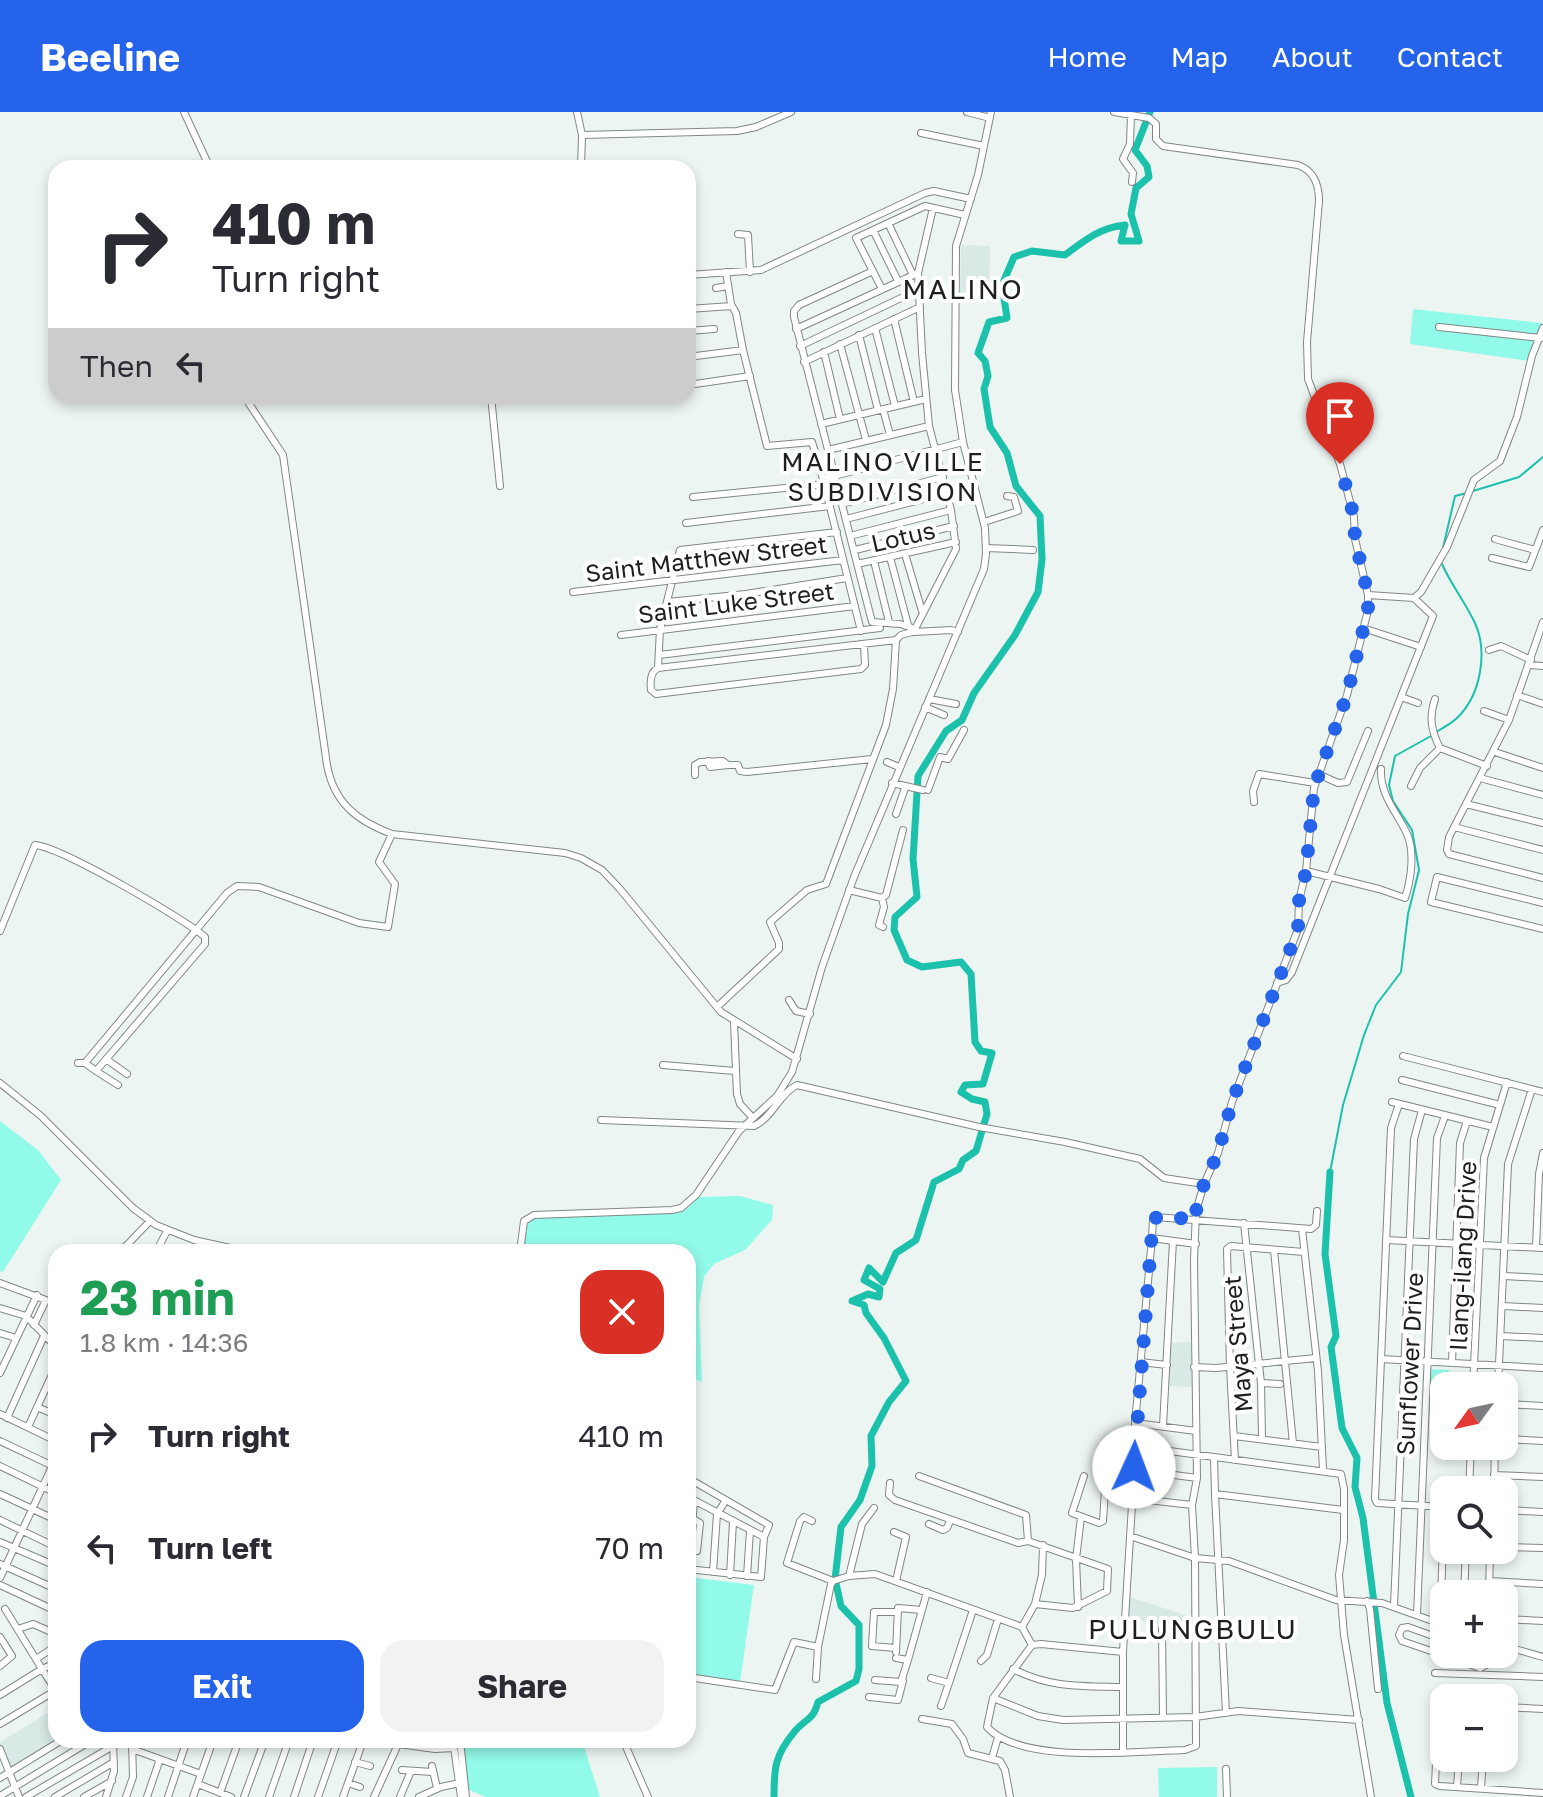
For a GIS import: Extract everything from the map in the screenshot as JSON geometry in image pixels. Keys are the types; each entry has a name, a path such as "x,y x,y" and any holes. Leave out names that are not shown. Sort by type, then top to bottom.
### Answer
{"street":[{"path":"184,112 206,160"},
{"path":"577,112 582,135 581,160"},
{"path":"582,135 737,131 756,127 791,112"},
{"path":"521,1244 524,1221 534,1215 681,1208 696,1195 744,1126 781,1090 797,1059 822,967 849,890 982,575 986,548 984,522 961,445 955,390 956,246 971,199 990,115 967,112"},
{"path":"1114,112 1146,117 1156,124 1156,139 1163,146 1298,165 1308,170 1317,182 1319,201 1307,342 1308,379 1342,471 1368,595 1368,610 1347,695 1315,783 1298,929 1232,1102 1196,1211 1194,1367 1197,1478 1192,1505 1195,1558 1194,1747 1123,1752 1048,1752 998,1737 987,1727 993,1698 1032,1645 1123,1652"},
{"path":"1131,115 1130,144 1123,159 1133,173 1132,182"},
{"path":"921,133 984,146"},
{"path":"696,274 761,270 925,193 934,191 971,199"},
{"path":"882,289 856,238 922,207 965,215"},
{"path":"915,274 933,208"},
{"path":"864,644 865,665 861,669 654,694 650,681 653,671 658,668 896,640 912,629 956,549 951,510 929,426 915,274 888,223"},
{"path":"873,230 898,281"},
{"path":"738,234 748,235 750,272"},
{"path":"873,271 799,305 794,317 873,624 889,622 912,629"},
{"path":"726,272 731,305 736,313 767,446 812,442 861,631"},
{"path":"796,329 915,274"},
{"path":"716,288 728,286"},
{"path":"800,346 918,290"},
{"path":"696,308 731,305"},
{"path":"804,362 920,307"},
{"path":"894,319 914,402"},
{"path":"1439,327 1541,338"},
{"path":"875,328 895,406"},
{"path":"1414,598 1421,592 1447,547 1474,480 1500,461 1517,417 1532,356 1543,328"},
{"path":"696,330 714,329"},
{"path":"859,335 890,435"},
{"path":"840,344 866,440"},
{"path":"696,356 743,350"},
{"path":"824,352 840,419"},
{"path":"696,384 750,376"},
{"path":"821,424 926,399"},
{"path":"249,404 283,455 291,529 330,784 345,808 374,827 392,834 565,853 592,864 620,889 717,1007 734,1022 797,1059"},
{"path":"492,404 500,486"},
{"path":"828,450 929,426"},
{"path":"693,497 824,481 961,445"},
{"path":"842,504 943,477"},
{"path":"846,519 947,493"},
{"path":"984,522 1018,511 1017,501 1007,496"},
{"path":"686,523 830,506"},
{"path":"850,536 951,510"},
{"path":"855,550 954,526"},
{"path":"1492,558 1526,567 1543,530"},
{"path":"658,668 660,629 680,550 837,532"},
{"path":"1495,539 1535,550"},
{"name":"Lotus","path":"857,564 956,542"},
{"path":"986,548 1029,547"},
{"path":"905,554 922,612"},
{"path":"890,557 912,629"},
{"name":"Saint Matthew Street","path":"573,592 843,560"},
{"path":"874,561 889,622"},
{"path":"668,602 746,594 847,578"},
{"path":"1277,983 1286,980 1292,972 1433,616 1414,598 1368,595"},
{"name":"Saint Luke Street","path":"621,635 855,606"},
{"path":"1543,622 1509,720 1449,837 1447,850 1449,854 1543,878"},
{"path":"659,655 891,626 958,632"},
{"path":"1363,628 1421,647"},
{"path":"717,1007 779,949 770,922 807,890 826,884 889,712 896,640"},
{"path":"1489,650 1501,646 1543,666"},
{"path":"1517,695 1543,704"},
{"path":"1401,697 1418,703"},
{"path":"929,699 956,704"},
{"path":"1435,699 1432,732 1440,748 1487,766"},
{"path":"925,707 944,715"},
{"path":"1484,711 1509,720"},
{"path":"892,783 921,790 940,757 948,758 964,730"},
{"path":"1347,782 1368,731"},
{"path":"1411,786 1420,768 1440,748"},
{"path":"1495,752 1543,768"},
{"path":"695,775 695,765 708,761 738,765 740,771 747,772 872,759"},
{"path":"887,762 899,767"},
{"path":"1306,871 1389,892 1403,899 1407,894 1412,848 1383,789 1381,769"},
{"path":"1254,802 1253,791 1259,774 1315,783"},
{"path":"1318,774 1338,783 1366,786"},
{"path":"1480,778 1543,795"},
{"path":"896,814 905,788"},
{"path":"1466,804 1543,823"},
{"path":"1454,827 1543,850"},
{"path":"882,898 886,895 903,830"},
{"path":"118,1085 81,1063 227,893 237,886 259,887 359,923 388,927 395,884 379,862 392,834"},
{"path":"0,931 35,845 72,859 205,937 205,944 96,1071"},
{"path":"1543,903 1437,877 1431,902 1543,929"},
{"path":"849,890 882,898"},
{"path":"879,924 884,907 882,898"},
{"path":"789,1000 796,1011 810,1014"},
{"path":"734,1022 735,1071 740,1104 753,1118"},
{"path":"725,1057 734,1056"},
{"path":"1403,1056 1543,1092"},
{"path":"106,1059 127,1074"},
{"path":"663,1065 735,1071"},
{"path":"1402,1080 1500,1105"},
{"name":"Ilang-ilang Drive","path":"1474,1372 1484,1158 1507,1082"},
{"path":"0,1083 41,1116 133,1208 167,1231 204,1244"},
{"path":"601,1120 744,1126 760,1123 797,1085 1140,1159 1164,1178 1204,1184"},
{"path":"1499,1372 1508,1164 1532,1089"},
{"path":"1430,1506 1375,1502 1391,1128 1396,1103 1493,1127"},
{"path":"1394,1606 1414,1139 1422,1110"},
{"name":"Sunflower Drive","path":"1417,1615 1437,1138 1445,1116"},
{"path":"1452,1363 1460,1143 1467,1121"},
{"path":"1386,1240 1540,1248 1542,1158"},
{"path":"1197,1478 1135,1469 1135,1423 1154,1217 1302,1229 1315,1227 1317,1211"},
{"path":"128,1244 150,1221"},
{"name":"Maya Street","path":"1244,1223 1260,1363 1262,1439"},
{"path":"1302,1229 1316,1358 1323,1470"},
{"path":"160,1244 167,1231"},
{"path":"1152,1238 1196,1244"},
{"path":"1163,1426 1173,1241"},
{"path":"1235,1460 1227,1249 1246,1246 1304,1252"},
{"path":"1274,1250 1293,1443"},
{"path":"1504,1276 1543,1278"},
{"path":"0,1283 48,1301 34,1325"},
{"path":"0,1373 37,1295"},
{"path":"1503,1306 1543,1308"},
{"path":"0,1308 26,1316 48,1340"},
{"path":"0,1333 16,1338"},
{"path":"44,1336 4,1416 48,1437"},
{"path":"1501,1336 1543,1338"},
{"path":"1194,1367 1230,1367 1316,1358"},
{"path":"1381,1359 1543,1368"},
{"path":"1140,1362 1167,1365"},
{"path":"1261,1383 1280,1384"},
{"path":"28,1427 47,1385"},
{"path":"1518,1405 1543,1406"},
{"path":"37,1407 48,1412"},
{"path":"1135,1423 1196,1431"},
{"path":"1234,1436 1322,1447"},
{"path":"1518,1440 1543,1441"},
{"path":"0,1441 48,1463"},
{"path":"1125,1445 1341,1474 1344,1548 1339,1575 1344,1635 1371,1797"},
{"path":"1214,1458 1226,1713"},
{"path":"1495,1460 1494,1475 1543,1477"},
{"path":"0,1466 48,1489"},
{"path":"1084,1476 1071,1511 1074,1515 1102,1522 1106,1475"},
{"path":"919,1476 1023,1513 1028,1518 1028,1541"},
{"path":"0,1578 3,1565 48,1477"},
{"path":"696,1483 769,1525 764,1537 762,1576 696,1570"},
{"path":"890,1483 889,1495 895,1500 950,1521 1021,1544 1028,1541 1043,1545 1108,1569 1109,1586 1105,1593 1078,1607 1068,1609 1035,1604"},
{"path":"0,1494 48,1516"},
{"path":"1215,1494 1343,1510"},
{"path":"713,1572 717,1514 726,1500"},
{"path":"1123,1752 1123,1652 1134,1501 1192,1505"},
{"path":"696,1502 764,1537"},
{"path":"849,1576 862,1524 874,1508"},
{"path":"1518,1511 1543,1512"},
{"path":"812,1521 804,1517 800,1521 787,1563 835,1580 875,1574 896,1581 1022,1627 1032,1645"},
{"path":"1078,1607 1076,1559 1081,1517"},
{"path":"0,1520 48,1543"},
{"path":"696,1521 700,1523 696,1551"},
{"path":"929,1524 943,1530 950,1521"},
{"path":"730,1575 733,1522"},
{"path":"747,1576 750,1531"},
{"path":"894,1532 906,1537 896,1581"},
{"path":"1130,1536 1195,1558 1229,1561 1341,1601 1378,1602 1430,1620"},
{"path":"0,1542 48,1563"},
{"path":"1022,1627 1035,1604 1042,1575 1043,1545"},
{"path":"1518,1547 1543,1548"},
{"path":"3,1565 48,1585"},
{"path":"816,1679 818,1647 835,1580"},
{"path":"1518,1583 1543,1584"},
{"path":"0,1585 48,1607"},
{"path":"1109,1586 1126,1586"},
{"path":"869,1697 898,1700 927,1592"},
{"path":"1368,1601 1378,1689"},
{"path":"908,1660 896,1660 898,1608 922,1610"},
{"path":"5,1609 48,1677"},
{"path":"941,1706 973,1610"},
{"path":"896,1648 872,1646 874,1612 897,1612"},
{"path":"981,1661 987,1655 998,1619"},
{"path":"1518,1620 1543,1621"},
{"path":"18,1629 29,1624 48,1630"},
{"path":"1430,1635 1408,1627 1402,1628 1399,1635 1402,1641 1430,1651"},
{"path":"1162,1629 1163,1717"},
{"path":"0,1638 12,1658 0,1666"},
{"path":"696,1678 775,1690 794,1642 818,1647"},
{"path":"1518,1650 1543,1657"},
{"path":"36,1659 48,1651"},
{"path":"0,1695 48,1666"},
{"path":"1013,1669 1051,1684 1123,1687"},
{"path":"1435,1673 1543,1677"},
{"path":"931,1678 949,1683"},
{"path":"875,1680 903,1681"},
{"path":"0,1724 48,1695"},
{"path":"993,1698 1051,1719 1195,1717 1238,1711 1359,1720"},
{"path":"1518,1708 1543,1709"},
{"path":"922,1719 952,1724 968,1753 992,1758 1003,1765 1010,1797"},
{"path":"992,1758 998,1737"},
{"path":"0,1778 49,1748"},
{"path":"0,1796 79,1748"},
{"path":"26,1797 105,1748"},
{"path":"106,1797 112,1781 113,1748"},
{"path":"168,1797 184,1748"},
{"path":"193,1797 210,1748"},
{"path":"198,1784 226,1795 237,1748"},
{"path":"244,1797 262,1748"},
{"path":"269,1797 286,1748"},
{"path":"294,1797 310,1748"},
{"path":"318,1797 335,1748"},
{"path":"343,1797 360,1748"},
{"path":"374,1797 396,1748"},
{"path":"455,1748 463,1797"},
{"path":"460,1748 463,1797"},
{"path":"627,1748 648,1797"},
{"path":"0,1749 19,1797"},
{"path":"126,1797 133,1777 132,1749 201,1774"},
{"path":"147,1797 160,1759"},
{"path":"55,1797 114,1762"},
{"path":"355,1762 370,1766"},
{"path":"402,1770 432,1769 437,1788"},
{"path":"1226,1769 1227,1797"},
{"path":"400,1797 411,1771"},
{"path":"1434,1772 1434,1779 1440,1786 1543,1793"},
{"path":"1457,1787 1458,1772"},
{"path":"1481,1788 1482,1772"},
{"path":"84,1797 112,1781"},
{"path":"348,1783 360,1787"},
{"path":"419,1797 437,1788 460,1783"}],"shaded area":[{"path":"961,245 990,246 989,296 960,295"},
{"path":"1191,1342 1193,1387 1166,1386 1168,1343"},
{"path":"1130,1597 1191,1617 1190,1635 1132,1618 1128,1614"},
{"path":"48,1713 48,1746 11,1769 0,1742"}],"green space":[{"path":"1413,309 1542,323 1529,361 1410,344"},
{"path":"0,1121 38,1150 61,1180 3,1272 0,1271"},
{"path":"740,1196 773,1205 772,1220 745,1250 714,1264 704,1277 699,1306 702,1382 696,1380 696,1244 523,1244 527,1223 536,1217 677,1212 688,1208 699,1197"},
{"path":"1430,1369 1449,1370 1430,1372 1430,1414 1427,1414"},
{"path":"696,1578 754,1585 740,1682 696,1676"},
{"path":"462,1748 585,1748 600,1797 486,1797 469,1790"},
{"path":"1217,1767 1217,1797 1159,1797 1158,1768"}],"waterway":[{"path":"774,1797 777,1762 788,1739 811,1716 818,1702 856,1681 859,1625 841,1606 835,1579 841,1527 860,1500 872,1466 871,1436 889,1402 906,1381 864,1305 852,1301 868,1294 879,1297 880,1289 864,1280 869,1268 883,1282 896,1253 916,1240 934,1182 959,1169 963,1160 976,1151 987,1114 985,1102 961,1092 965,1085 983,1084 992,1053 981,1051 975,1042 971,974 961,962 922,967 907,960 894,930 895,917 917,897 913,859 918,776 946,731 962,720 974,693 1015,635 1038,592 1042,559 1040,516 1016,486 1007,453 990,427 984,389 988,376 985,361 978,353 989,322 1007,318 1002,285 1014,257 1032,251 1065,255 1100,232 1125,225 1121,241 1139,241 1131,214 1136,188 1149,177 1147,166 1135,150 1150,112"},
{"path":"1473,491 1519,477 1543,457"},
{"path":"1443,548 1455,496 1467,493"},
{"path":"1436,732 1455,720 1472,698 1481,660 1475,623 1441,562"},
{"path":"1330,1172 1343,1105 1364,1035 1376,1005 1401,972 1408,914 1419,870 1412,830 1393,801 1389,785 1395,756 1431,736"},
{"path":"1330,1172 1325,1254 1336,1336 1331,1347 1342,1428 1357,1458 1355,1487 1363,1518 1387,1703 1411,1797"}],"district":[{"name":"MALINO","path":"963,288"},
{"name":"MALINO VILLE SUBDIVISION","path":"883,476"},
{"name":"PULUNGBULU","path":"1193,1628"}],"route":[{"path":"1134,1467 1153,1219 1197,1219 1196,1211 1204,1184 1218,1153 1232,1102 1298,929 1314,788 1347,695 1368,610 1368,595 1355,539 1356,527 1340,464"}]}
